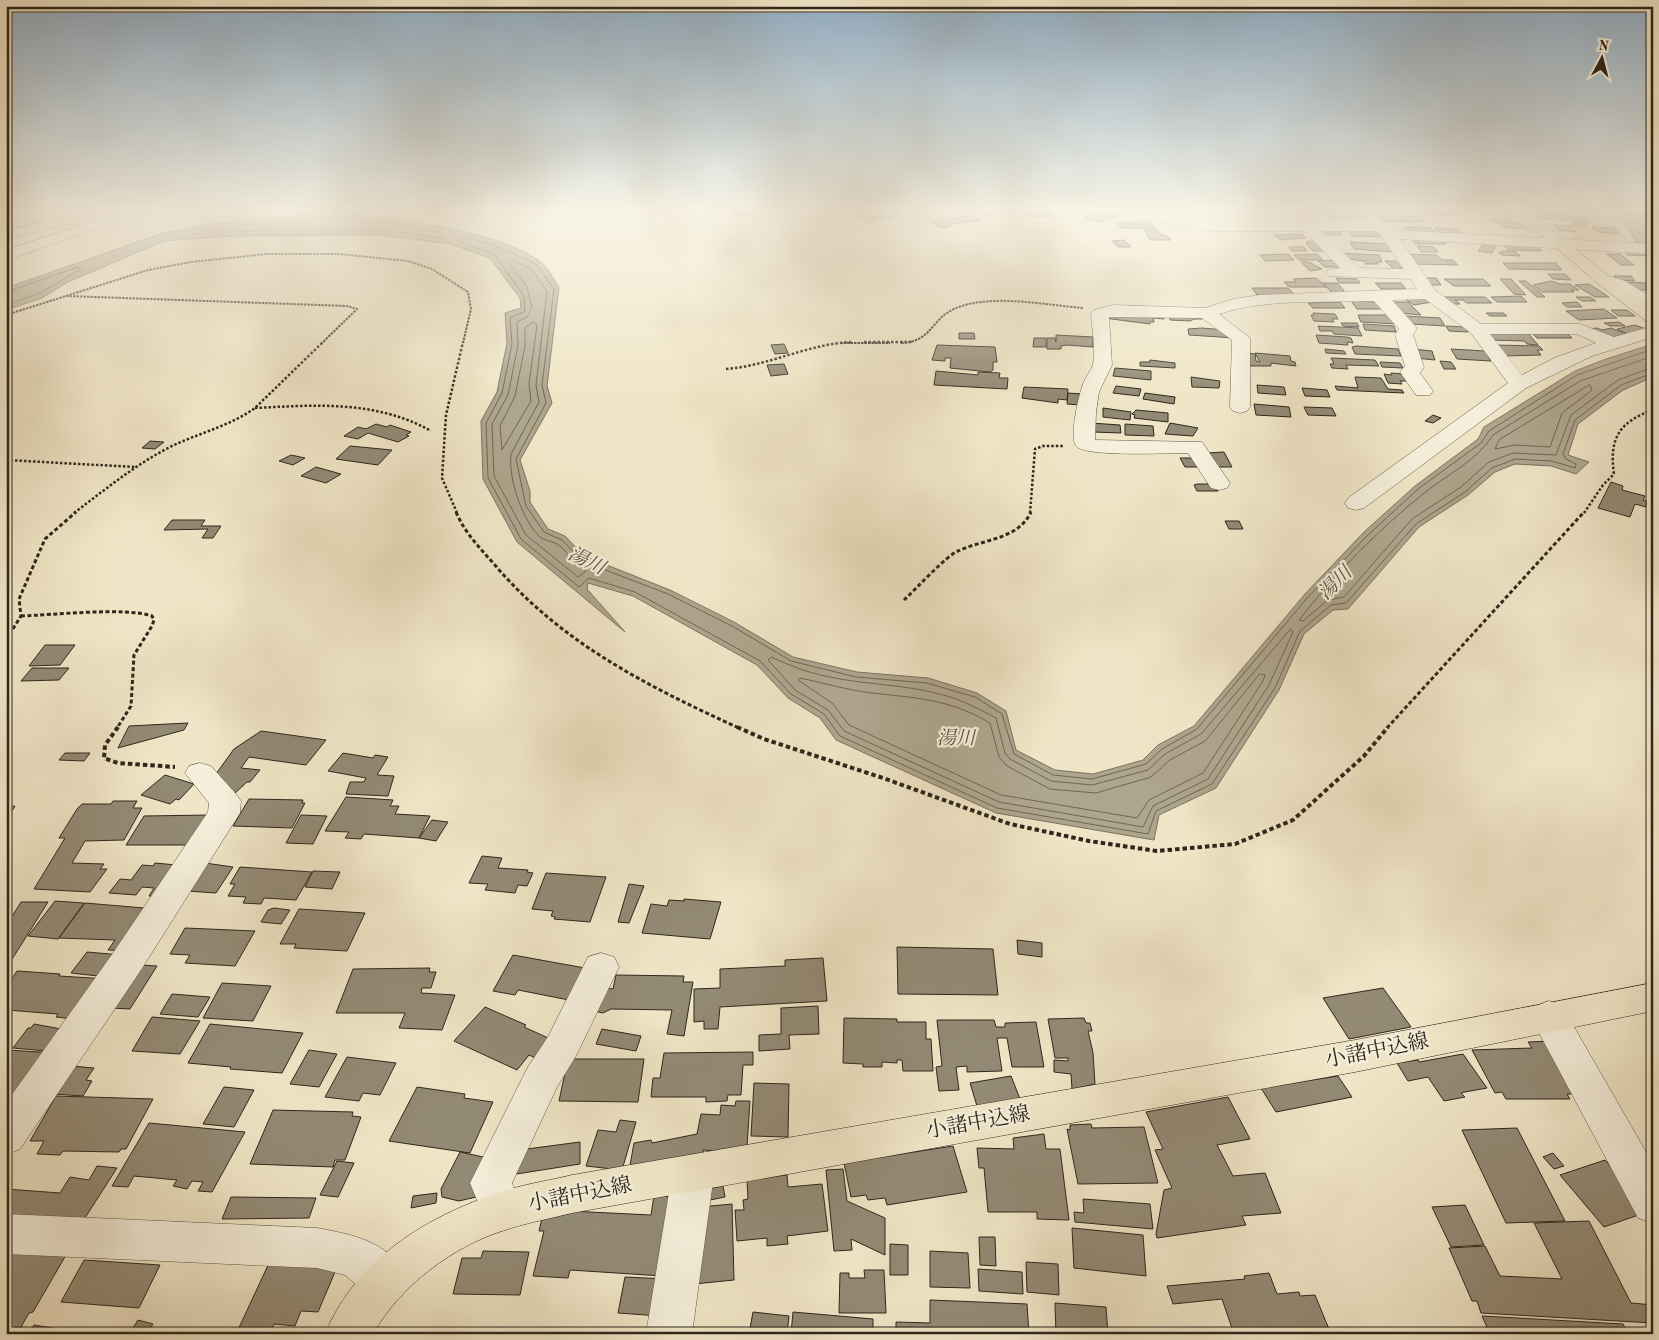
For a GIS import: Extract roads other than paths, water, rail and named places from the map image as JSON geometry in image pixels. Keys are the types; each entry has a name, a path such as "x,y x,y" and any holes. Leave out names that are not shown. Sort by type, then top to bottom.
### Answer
{"main road":[{"path":"1592,271 1653,318"},
{"name":"小諸中込線","path":"348,1334 365,1305 386,1281 439,1240 502,1211 572,1194 1355,1056 1549,1016 1653,997"}],"street":[{"path":"1413,271 1429,294 1477,328 1519,384"},
{"path":"1334,273 1415,274"},
{"path":"1602,279 1619,285 1653,306"},
{"path":"1219,483 1194,447 1088,445 1085,443 1084,416 1096,375 1103,365 1100,314 1113,310 1206,313 1233,304 1260,300 1429,294"},
{"path":"1379,296 1408,328 1404,335 1415,367 1410,372 1423,391"},
{"path":"1206,313 1241,338 1240,407"},
{"path":"1556,313 1580,330 1612,343"},
{"path":"1477,328 1580,330"},
{"path":"1356,503 1519,384 1561,362 1612,343 1653,331"},
{"path":"6,1138 40,1085 126,963 224,813 225,801 200,773"},
{"path":"502,1211 491,1183 542,1078 563,1045 601,967"},
{"path":"1549,1016 1653,1204"},
{"path":"669,1334 692,1174"},
{"path":"6,1234 316,1248 353,1255 372,1265 386,1281"}],"water":[{"name":"湯川","path":"56,271 95,271 68,282 42,298 6,310 6,288"},
{"name":"湯川","path":"499,271 548,271 559,287 547,386 552,403 520,460 530,491 530,502 548,529 565,536 584,556 670,590 734,622 793,657 857,672 928,678 977,693 1006,711 1016,750 1055,770 1093,774 1143,760 1158,745 1194,726 1305,594 1364,532 1415,486 1478,439 1484,427 1575,371 1653,344 1653,377 1623,390 1578,424 1568,455 1589,462 1576,474 1551,466 1515,464 1495,472 1468,495 1419,527 1348,609 1333,610 1304,634 1279,690 1216,788 1159,815 1154,840 996,813 836,740 820,718 788,698 757,665 633,596 588,583 587,589 625,632 517,542 483,479 481,421 497,392 507,343 505,313 521,308 520,298"}]}
